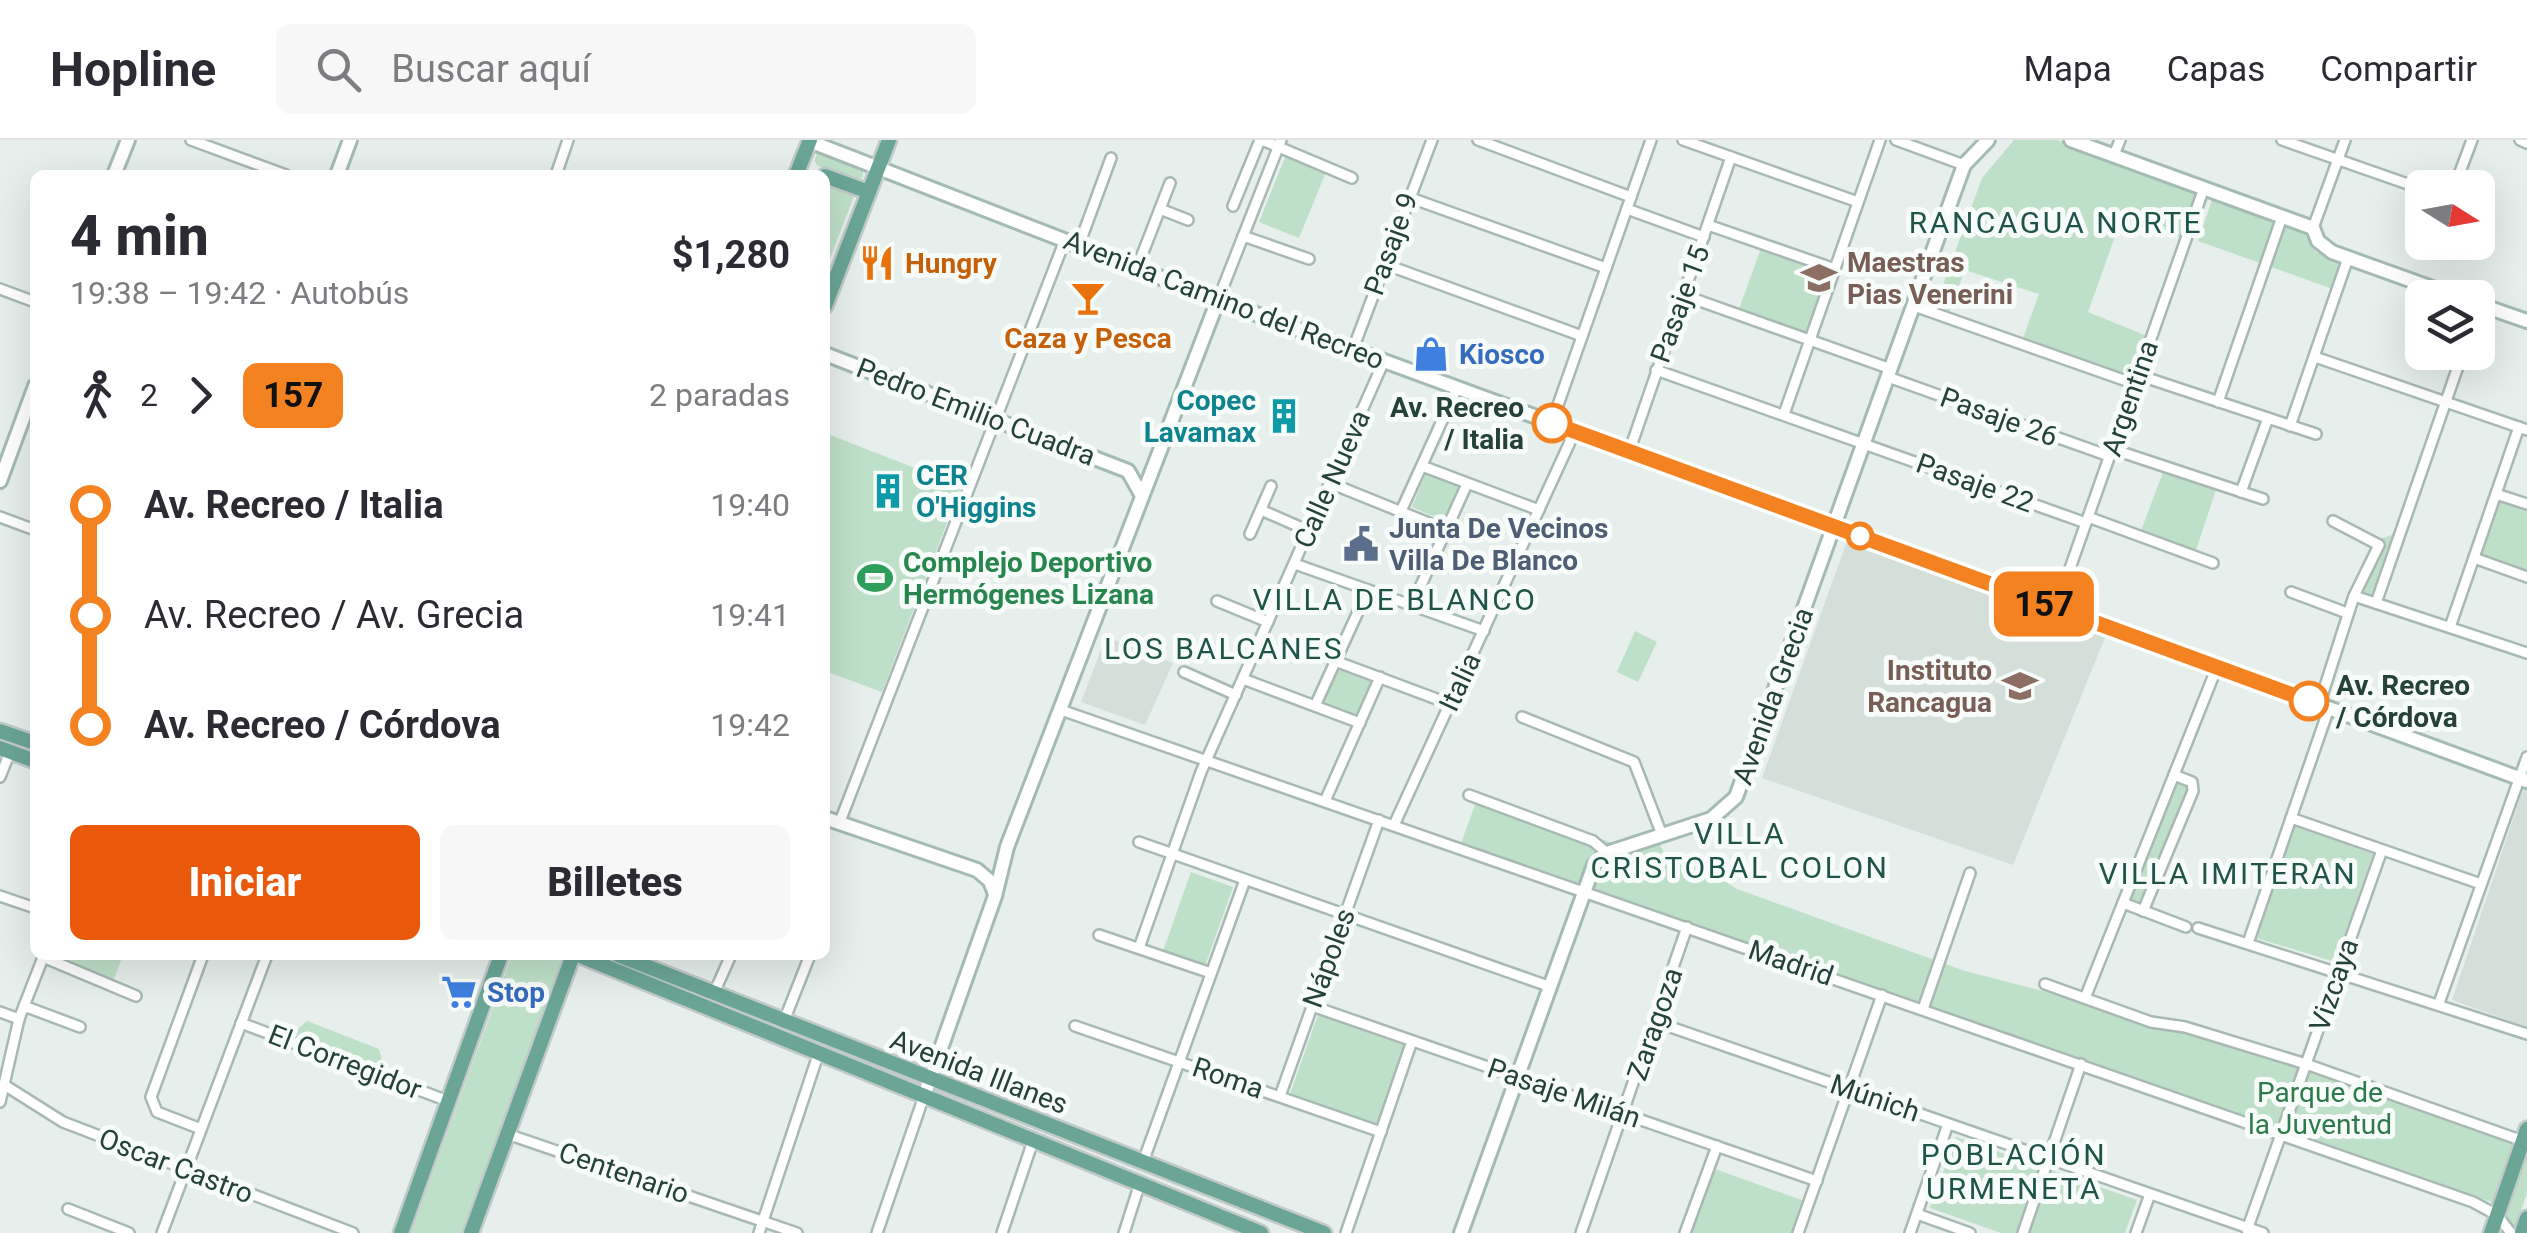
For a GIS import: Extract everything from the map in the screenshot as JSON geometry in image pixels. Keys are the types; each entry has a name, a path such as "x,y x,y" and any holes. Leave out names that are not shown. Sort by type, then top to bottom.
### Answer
{"main road":[{"path":"798,170 809,140"},
{"path":"830,293 890,140"},
{"path":"830,177 869,192"},
{"path":"0,730 30,741"},
{"path":"5,750 30,759"},
{"path":"401,1233 499,960"},
{"path":"471,1233 574,960"},
{"name":"Avenida Illanes","path":"589,960 1034,1138 1245,1230 1261,1233"},
{"name":"Avenida Illanes","path":"631,960 1324,1233"},
{"path":"2491,1233 2525,1136"},
{"path":"2522,1233 2527,1218"}],"street":[{"path":"116,170 128,140"},
{"path":"191,140 272,170"},
{"path":"339,170 350,140"},
{"path":"558,170 568,140"},
{"name":"Avenida Camino del Recreo","path":"809,140 1218,300 2523,780"},
{"path":"1233,206 1261,140 1280,144 1352,178"},
{"name":"Pasaje 9","path":"1353,349 1432,140"},
{"path":"1478,140 1704,237"},
{"path":"1552,422 1651,140"},
{"path":"1683,140 1858,202"},
{"path":"1784,414 1880,140"},
{"path":"1896,140 1964,165"},
{"name":"Avenida Grecia","path":"1607,853 1710,818 1736,797 1964,165 1988,140"},
{"path":"2071,140 2313,228 2322,246 2410,280"},
{"path":"2114,154 2120,140"},
{"path":"2282,140 2405,183"},
{"path":"2313,228 2345,140"},
{"path":"2461,170 2472,140"},
{"path":"2520,140 2527,143"},
{"path":"877,1233 995,896 1007,847 1280,144"},
{"name":"Pasaje 15","path":"1629,452 1731,157"},
{"path":"995,896 990,881 978,870 832,821 994,418 1111,158"},
{"path":"1137,268 1170,183"},
{"name":"Argentina","path":"2056,608 2204,188"},
{"path":"1408,196 1606,268"},
{"path":"1160,209 1188,220"},
{"path":"2218,402 2282,216"},
{"path":"1708,225 1835,269"},
{"path":"1243,236 1309,259"},
{"path":"2290,426 2348,258"},
{"path":"1384,264 1582,336"},
{"path":"0,289 30,300"},
{"name":"Pasaje 26","path":"1683,295 2110,453 2263,500"},
{"path":"1914,306 2316,434"},
{"path":"2495,312 2527,322"},
{"name":"Pedro Emilio Cuadra","path":"830,356 1128,471 1141,495"},
{"path":"2315,357 2523,428 2450,626"},
{"name":"Calle Nueva","path":"1139,948 1208,761 1384,361"},
{"name":"Pasaje 22","path":"1656,370 2213,563"},
{"path":"2376,603 2457,370"},
{"path":"1401,512 1457,388"},
{"path":"0,480 30,399"},
{"path":"2241,492 2268,418"},
{"name":"Italia","path":"1394,825 1575,431"},
{"name":"Pedro Emilio Cuadra","path":"1128,471 1154,462"},
{"path":"1422,466 1539,510"},
{"path":"1330,482 1446,530"},
{"path":"1412,605 1468,484"},
{"path":"1250,534 1271,486"},
{"path":"2496,494 2527,504"},
{"path":"1260,510 1309,531"},
{"path":"0,517 30,528"},
{"path":"2333,520 2379,545"},
{"path":"2248,943 2291,818 2347,613 2379,545 2397,538"},
{"path":"2474,558 2527,576"},
{"path":"1295,564 1484,630"},
{"path":"1315,706 1368,590"},
{"path":"2291,592 2347,613"},
{"path":"2354,596 2527,652"},
{"path":"1217,601 1268,622"},
{"path":"1334,660 1450,704"},
{"path":"2085,998 2217,667"},
{"path":"1184,672 1236,694"},
{"path":"1326,801 1380,678"},
{"path":"1243,679 1360,723"},
{"name":"Madrid","path":"1061,710 2473,1202 2497,1216 2511,1233"},
{"path":"1522,718 1634,762 1662,835"},
{"path":"0,777 5,750"},
{"path":"2439,1002 2480,884 2523,780 2527,756"},
{"path":"2143,911 2194,788 2192,782 2174,775"},
{"path":"1462,1233 1583,890 1594,865 1607,853 1593,841 1469,795"},
{"path":"2291,818 2480,884"},
{"name":"Nápoles","path":"1280,1096 1379,820"},
{"path":"1139,842 1550,986"},
{"path":"2148,842 2167,850"},
{"path":"978,870 994,864 1007,847"},
{"name":"Vizcaya","path":"2247,1230 2382,850"},
{"path":"1923,1009 1970,873"},
{"path":"1142,1162 1245,880"},
{"path":"0,896 30,906"},
{"path":"2123,903 2186,928"},
{"name":"Zaragoza","path":"1581,1233 1687,927"},
{"path":"2198,928 2439,1002 2527,1034"},
{"path":"1099,935 1211,973"},
{"path":"0,1102 19,1019 41,960"},
{"path":"52,960 136,996"},
{"path":"201,960 151,1097 158,1112 202,1129"},
{"path":"162,1233 265,960"},
{"path":"714,993 729,960"},
{"path":"784,1021 808,960"},
{"path":"2045,984 2151,1022 2185,1027 2525,1136"},
{"path":"1798,1233 1882,994"},
{"path":"24,1006 80,1027"},
{"name":"Pasaje Milán","path":"1312,1006 1816,1181"},
{"path":"0,1012 19,1019"},
{"name":"Múnich","path":"1656,1022 2263,1233"},
{"name":"El Corregidor","path":"241,1023 448,1101"},
{"name":"Roma","path":"1075,1026 1381,1132"},
{"path":"1346,1233 1412,1041"},
{"path":"759,1233 819,1052"},
{"path":"2023,1233 2081,1064"},
{"name":"Oscar Castro","path":"6,1086 62,1122 353,1233"},
{"path":"1910,1233 1948,1124"},
{"name":"Centenario","path":"508,1134 797,1233"},
{"path":"1002,1233 1034,1138"},
{"path":"1685,1233 1716,1146"},
{"path":"1124,1233 1140,1183"},
{"path":"2136,1233 2150,1194"},
{"path":"68,1209 130,1233"},
{"path":"1917,1214 1970,1233"}],"shaded area":[{"path":"1847,541 2106,635 2013,865 1762,778"},
{"path":"1106,637 1173,663 1145,725 1081,702"},
{"path":"2527,784 2527,1027 2452,1000"}],"green space":[{"path":"2014,140 2057,140 2198,191 2182,238 2122,217 2088,312 2147,336 2132,378 2023,338 2039,294 1965,270 1949,312 1935,307 1982,178"},
{"path":"818,151 863,167 863,177 857,180 814,161"},
{"path":"1286,155 1326,172 1299,238 1259,222"},
{"path":"830,182 855,194 830,258"},
{"path":"2212,200 2306,234 2316,252 2343,261 2333,289 2198,241"},
{"path":"1761,248 1831,274 1807,338 1738,312"},
{"name":"Complejo Deportivo Hermógenes Lizana","path":"830,435 961,486 882,692 830,673"},
{"path":"2165,467 2218,484 2194,556 2139,536"},
{"path":"1426,473 1458,486 1444,521 1412,507"},
{"path":"2499,501 2527,511 2527,570 2481,555"},
{"path":"2401,532 2375,603 2354,596 2377,540"},
{"path":"1635,631 1657,642 1638,682 1617,672"},
{"path":"1338,664 1375,681 1359,719 1322,703"},
{"path":"2174,775 2192,782 2143,911 2123,903"},
{"name":"Parque de la Juventud","path":"1479,794 1631,850 1658,841 1666,856 1711,873 1737,889 1965,971 2081,1001 2162,1029 2182,1028 2513,1143 2492,1202 1461,843"},
{"path":"2295,826 2373,854 2335,962 2256,938"},
{"path":"1191,872 1233,887 1205,966 1163,951"},
{"path":"65,960 121,960 112,984 64,964"},
{"path":"510,960 568,960 467,1233 411,1233"},
{"path":"1318,1015 1406,1046 1378,1125 1290,1094"},
{"path":"307,1021 379,1049 385,1071 291,1035"},
{"path":"1956,1137 2137,1200 2125,1233 2001,1233 1930,1208"},
{"path":"2527,1144 2527,1193 2513,1233 2496,1233"},
{"path":"1715,1169 1807,1202 1796,1233 1692,1233"}],"bus line":[{"name":"157","path":"1552,423 2309,701"}],"place":[{"name":"Hungry","path":"877,263"},
{"name":"Maestras Pias Venerini","path":"1819,278"},
{"name":"Caza y Pesca","path":"1088,298"},
{"name":"Kiosco","path":"1431,354"},
{"name":"Copec Lavamax","path":"1284,416"},
{"name":"Av. Recreo / Italia","path":"1552,423"},
{"name":"CER O'Higgins","path":"888,491"},
{"name":"Junta De Vecinos Villa De Blanco","path":"1361,544"},
{"name":"Complejo Deportivo Hermógenes Lizana","path":"875,578"},
{"name":"Instituto Rancagua","path":"2020,686"},
{"name":"Av. Recreo / Córdova","path":"2309,701"},
{"name":"Stop","path":"459,992"}],"district":[{"name":"RANCAGUA NORTE","path":"2056,222"},
{"name":"VILLA DE BLANCO","path":"1395,599"},
{"name":"LOS BALCANES","path":"1224,648"},
{"name":"VILLA CRISTOBAL COLON","path":"1740,850"},
{"name":"VILLA IMITERAN","path":"2228,873"},
{"name":"POBLACIÓN URMENETA","path":"2014,1171"}]}
